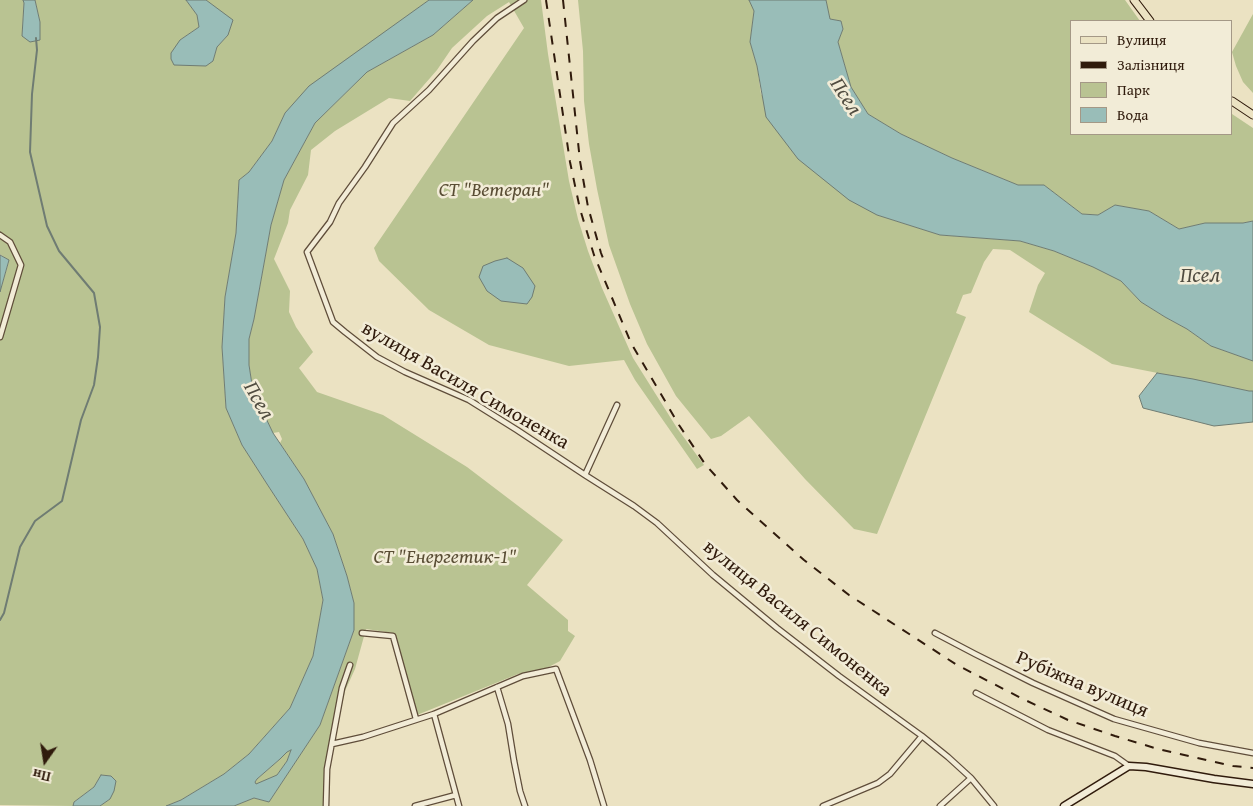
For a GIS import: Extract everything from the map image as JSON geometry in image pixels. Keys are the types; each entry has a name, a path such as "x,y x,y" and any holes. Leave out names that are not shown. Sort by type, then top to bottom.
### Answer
{"main road":[{"path":"1134,0 1149,20"},
{"path":"1233,102 1253,115"},
{"path":"1064,806 1129,766 1253,784"}],"street":[{"name":"вулиця Василя Симоненка","path":"524,0 498,18 473,41 429,90 393,123 339,203 330,222 307,252 333,322 377,357 469,400 658,523 713,575 777,628 948,757 971,778 994,806"},
{"path":"0,235 10,242 21,265 0,337"},
{"path":"586,475 617,405"},
{"name":"Рубіжна вулиця","path":"936,632 1033,683 1114,719 1199,743 1253,752"},
{"path":"362,633 393,636 416,720"},
{"path":"326,806 327,769 342,688 350,665"},
{"path":"332,744 362,737 434,714 523,676 556,670 590,760 604,806"},
{"path":"496,687 508,724 520,791 525,806"},
{"path":"976,693 1048,730 1115,756 1129,766"},
{"path":"434,714 459,806"},
{"path":"823,806 884,779 922,736"},
{"path":"940,806 971,778"},
{"path":"416,806 456,795"}],"green space":[{"path":"0,0 23,0 22,36 40,22 35,0 186,0 197,15 199,27 180,40 213,61 217,47 228,35 213,6 206,0 429,0 285,113 272,141 249,172 239,180 236,233 225,297 222,347 226,408 242,445 303,539 317,569 323,600 313,656 290,708 249,754 224,774 181,800 166,806 100,806 110,799 111,776 101,775 94,787 74,802 73,806 0,805 0,292 9,261 0,254"},
{"path":"473,0 541,0 569,181 588,251 633,358 677,428 704,465 697,469 635,380 624,360 569,366 489,345 429,310 379,261 374,248 524,28 509,2 487,16 452,48 437,70 410,101 389,98 335,131 311,150 308,175 290,210 288,223 274,259 290,291 289,312 296,327 313,352 299,368 317,392 383,415 467,467 563,540 527,585 568,620 568,631 575,636 560,661 543,670 518,674 417,715 393,633 366,629 355,669 345,691 330,761 329,806 234,806 254,798 269,802 320,725 354,630 354,603 333,534 304,479 280,443 282,439 279,432 273,433 253,391 249,365 249,339 271,225 284,180 315,123 367,72 433,35"},
{"path":"578,0 749,0 754,11 750,42 757,66 761,94 877,215 940,235 1020,241 1054,251 1093,267 1121,281 1141,302 1187,329 1211,346 1253,361 1253,391 1112,364 1029,312 1038,285 1045,273 1010,250 993,249 984,262 971,293 963,295 956,313 966,317 877,534 854,529 805,479 749,416 721,436 711,439 676,396 647,344 630,304 609,245 597,189 584,101 583,51"},
{"path":"826,0 1125,0 1139,20 1070,20 1070,135 1233,135 1233,115 1253,128 1253,221 1243,223 1205,223 1179,229 1149,211 1115,205 1098,215 1082,214 1044,185 1018,185 952,158 901,134 868,114 851,87 838,42 843,28 841,21 830,19"},
{"path":"1253,14 1253,93 1243,82 1236,66 1233,50"},
{"path":"291,750 287,761 277,775 256,785 257,779"}],"water":[{"path":"23,0 35,0 40,22 40,40 30,42 22,36"},
{"path":"186,0 206,0 233,20 228,35 217,47 213,61 206,66 174,65 171,59 171,53 180,40 199,27 197,15"},
{"name":"Псел","path":"429,0 473,0 433,35 367,72 315,123 284,180 271,225 249,339 249,365 253,391 273,433 304,479 333,534 354,603 354,630 320,725 269,802 254,798 234,806 166,806 181,800 224,774 249,754 290,708 313,656 323,600 317,569 303,539 242,445 226,408 222,347 225,297 236,233 239,180 249,172 272,141 285,113 309,86","holes":["291,750 287,761 277,775 256,784 257,779"]},
{"name":"Псел","path":"749,0 826,0 830,19 841,21 843,29 838,42 851,87 868,114 901,134 952,158 1018,185 1044,185 1082,214 1098,215 1115,205 1149,211 1179,229 1205,223 1243,223 1253,221 1253,361 1211,346 1187,329 1141,302 1121,281 1054,251 1020,241 940,235 877,215 849,200 798,159 766,117 757,66 750,42 754,11"},
{"path":"0,255 9,260 0,292"},
{"path":"507,258 523,268 535,286 532,297 527,304 501,301 487,291 479,277 483,266"},
{"path":"1157,373 1253,391 1253,422 1214,426 1143,408 1139,396"},
{"path":"101,775 111,776 116,781 110,799 100,806 73,806 74,802 94,787"}],"waterway":[{"path":"0,620 4,613 20,547 35,521 62,501 81,420 94,385 100,327 94,293 59,251 47,226 30,152 32,94 37,50 36,38"}],"railway":[{"path":"546,0 570,162 580,209 594,255 631,343 679,425 705,464 737,500 804,560 849,595 957,665 1068,720 1158,749 1233,766 1253,768"},
{"path":"563,0 580,161 588,207 605,263"}],"park label":[{"name":"СТ \"Ветеран\"","path":"494,191"},
{"name":"СТ \"Енергетик-1\"","path":"445,558"}]}
